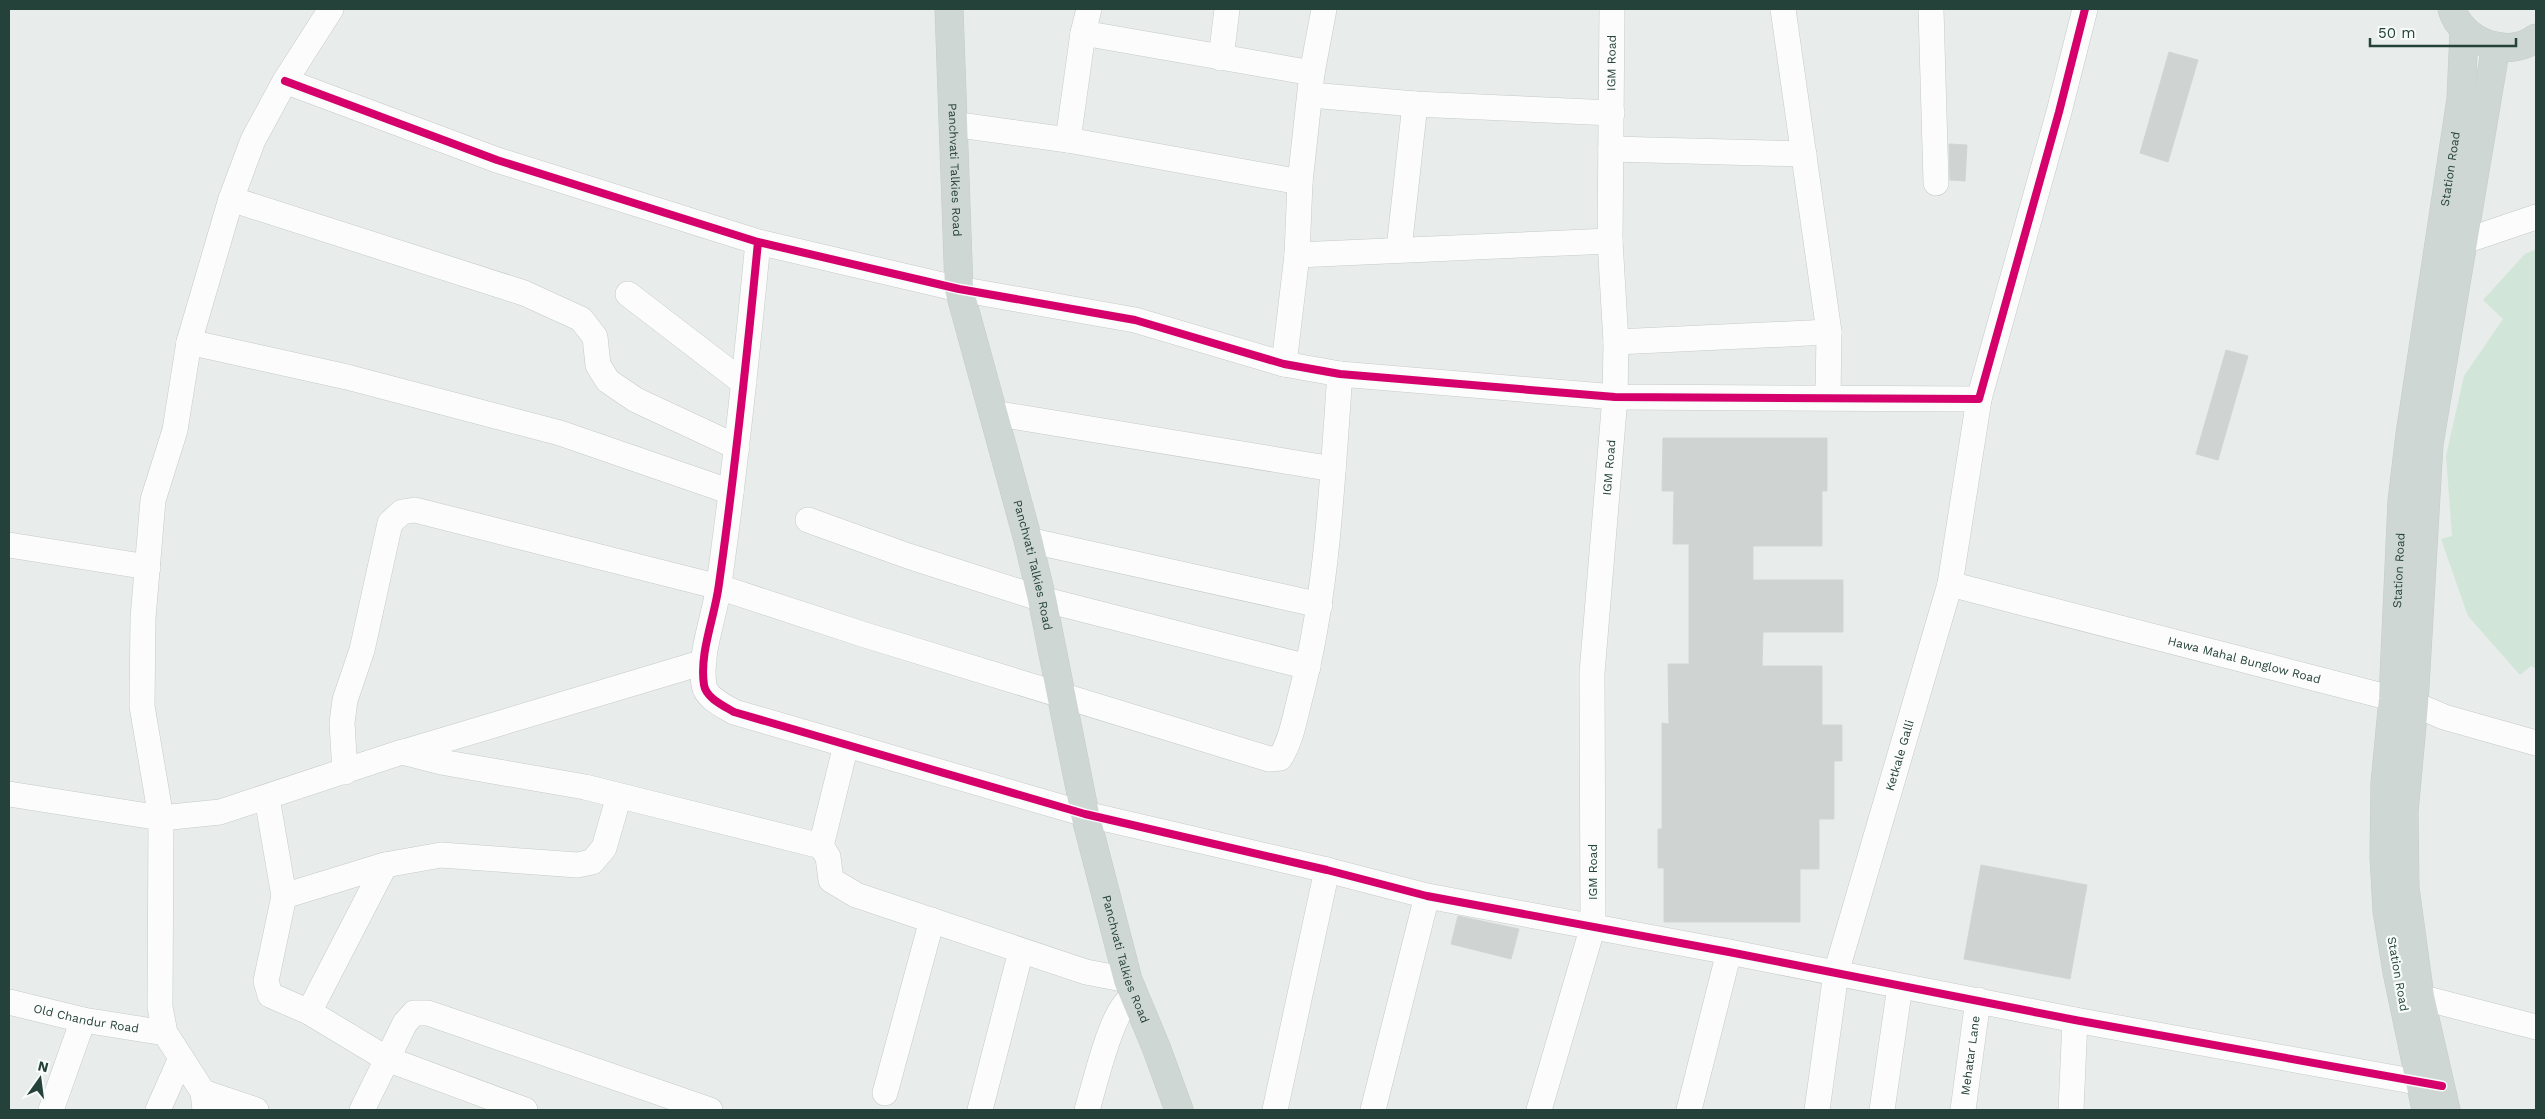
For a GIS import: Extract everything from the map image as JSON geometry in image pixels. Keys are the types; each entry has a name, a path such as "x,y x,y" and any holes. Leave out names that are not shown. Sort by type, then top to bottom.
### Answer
{"main road":[{"name":"Panchvati Talkies Road","path":"949,9 959,289 1028,540 1042,599 1085,814 1130,989 1156,1047 1178,1110"},
{"path":"2458,20 2479,42 2496,46 2516,47 2536,38"},
{"name":"Station Road","path":"2426,1110 2436,1094 2405,888 2403,491 2411,424 2461,99 2458,20"},
{"name":"Station Road","path":"2436,1094 2396,972 2388,911 2384,857 2385,784 2403,702 2429,444 2496,46"}],"street":[{"path":"1068,140 1083,33 1089,9"},
{"path":"1221,58 1227,9"},
{"path":"1284,364 1297,255 1300,182 1311,84 1324,9"},
{"name":"IGM Road","path":"1538,1110 1593,926 1592,672 1615,397 1616,342 1610,241 1612,9"},
{"path":"1783,9 1829,332 1828,397"},
{"path":"1931,9 1936,183"},
{"name":"Ketkale Galli","path":"1817,1110 1836,973 1950,584 1979,399 2059,112 2085,9"},
{"path":"256,1110 204,1101 165,1033 160,1007 161,818 142,706 144,618 153,500 175,430 189,342 231,199 253,140 324,11"},
{"path":"1083,33 1221,58 1311,84 1415,104 1612,113"},
{"path":"285,81 497,160 758,242 959,289 1135,320 1284,364 1340,374 1615,397 1979,399"},
{"path":"1399,249 1415,104"},
{"path":"952,124 1068,140 1300,182"},
{"path":"1611,149 1804,154"},
{"path":"231,199 524,294 581,319 595,338 598,365 608,381 636,400 737,447"},
{"path":"2462,242 2536,217"},
{"path":"1297,255 1610,241"},
{"path":"758,242 737,447 719,586 704,662 704,687 715,700 734,712 1085,814 1327,870 1427,896 1978,1000 2436,1094"},
{"path":"628,294 744,383"},
{"path":"1616,342 1829,332"},
{"path":"189,342 348,378 560,433 730,492"},
{"path":"344,772 342,724 345,700 362,650 390,522 402,512 415,510 719,586 862,634 1269,759 1280,758 1288,746 1308,668 1320,604 1340,374"},
{"path":"994,413 1333,469"},
{"path":"808,520 908,556 1042,599 1308,668"},
{"path":"1028,540 1320,604"},
{"path":"9,545 148,567"},
{"name":"Hawa Mahal Bunglow Road","path":"1950,584 2403,702 2444,717 2536,743"},
{"path":"9,794 161,818 220,812 402,752 704,662"},
{"path":"821,846 846,745"},
{"path":"402,752 619,796 821,846 828,857 832,880 856,895 1086,972 1130,989 1115,1020 1087,1110"},
{"path":"284,896 385,865 441,855 577,864 592,862 604,848 619,796"},
{"path":"267,798 284,896 266,981 270,995 309,1012 386,1059 526,1110"},
{"path":"309,1012 385,865"},
{"path":"1275,1110 1327,870"},
{"path":"1373,1110 1427,896"},
{"path":"885,1093 932,920"},
{"path":"980,1110 1020,951"},
{"path":"1689,1110 1729,952"},
{"path":"1882,1110 1900,986"},
{"path":"2420,997 2536,1027"},
{"name":"Mehatar Lane","path":"1963,1110 1978,1000"},
{"name":"Old Chandur Road","path":"9,1002 83,1020 165,1033"},
{"path":"362,1110 386,1059 406,1023 414,1013 428,1013 710,1110"},
{"path":"51,1110 83,1020"},
{"path":"2071,1110 2075,1020"},
{"path":"158,1110 181,1058"}],"green space":[{"path":"2536,249 2536,669 2531,666 2520,675 2468,616 2441,539 2452,536 2446,456 2464,376 2503,319 2483,300 2525,254"}],"building":[{"path":"2169,52 2198,60 2168,162 2140,153"},
{"path":"1949,144 1967,145 1965,181 1950,180"},
{"path":"2226,350 2248,356 2218,460 2196,454"},
{"path":"1663,438 1827,438 1827,491 1822,491 1822,546 1753,546 1753,580 1843,580 1843,632 1763,632 1762,666 1822,666 1822,725 1842,725 1842,761 1834,761 1834,819 1819,819 1819,869 1800,869 1800,922 1664,922 1664,868 1658,868 1658,829 1662,829 1662,723 1669,724 1668,664 1689,664 1689,544 1673,544 1674,491 1662,491"},
{"path":"1981,865 2087,885 2070,979 1964,959"},
{"path":"1458,916 1519,929 1511,959 1451,944"}],"cycle path":[{"path":"285,81 497,160 758,242 959,289 1135,320 1284,364 1340,374 1615,397 1979,399 2059,112 2085,9"},
{"path":"758,242 725,542 717,596 705,647 703,673 705,690 708,694 734,712 1085,814 1327,870 1427,896 1729,952 2075,1020 2442,1086"}]}
